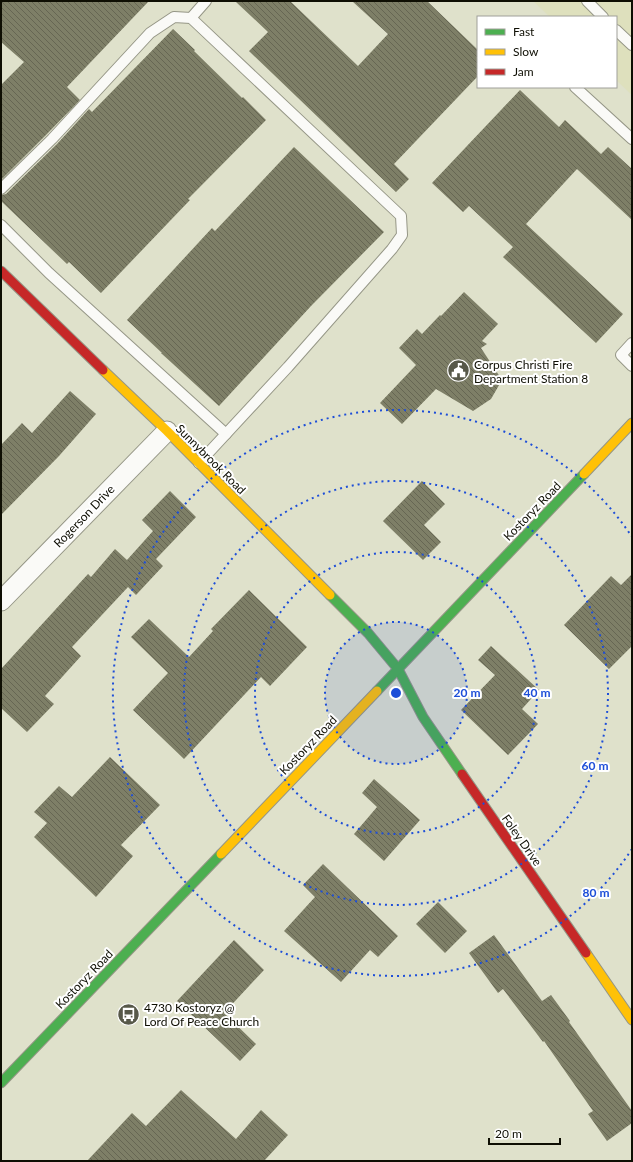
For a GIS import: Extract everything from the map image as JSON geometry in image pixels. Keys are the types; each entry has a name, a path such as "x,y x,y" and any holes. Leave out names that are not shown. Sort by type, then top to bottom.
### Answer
{"street":[{"name":"Sunnybrook Road","path":"1,271 167,431 368,633 398,669"},
{"name":"Kostoryz Road","path":"1,1083 632,423"},
{"name":"Rogerson Drive","path":"1,601 167,431"},
{"name":"Foley Drive","path":"398,669 423,717 632,1020"}],"lane":[{"path":"190,18 206,1"},
{"path":"587,1 602,16"},
{"path":"1,189 52,139 150,33 174,17 190,18 401,216 402,235 392,249 288,367 199,464"},
{"path":"617,31 632,45"},
{"path":"576,88 632,139"},
{"path":"1,225 49,273 226,434"},
{"path":"632,344 621,355 632,366"}],"shaded area":[{"path":"533,1 632,1 632,95 617,81 617,16 549,16"}],"building":[{"path":"1,1 149,1 67,87 80,100 1,180 1,85 24,62 1,42"},
{"path":"235,1 290,1 358,66 388,34 352,1 427,1 477,49 477,77 394,164 409,179 396,192 249,51 268,32"},
{"path":"173,29 266,120 188,199 190,200 101,293 69,262 67,264 1,201 1,195 6,194 57,144 89,109 92,112"},
{"path":"520,90 559,127 565,120 601,154 608,147 632,169 632,220 577,169 526,224 623,314 596,343 503,257 513,247 469,206 463,212 432,183"},
{"path":"294,147 384,232 311,306 219,406 127,320 212,228 215,231"},
{"path":"464,292 498,324 482,341 487,344 481,348 502,380 491,399 473,411 436,389 402,424 380,403 416,365 399,348 417,329 422,334"},
{"path":"70,391 96,414 59,456 1,515 1,445 22,423 32,433"},
{"path":"422,481 445,504 424,525 441,542 423,560 383,521"},
{"path":"170,491 196,517 156,559 163,566 136,595 128,587 72,647 81,656 45,696 54,704 27,732 1,708 1,669 88,574 91,577 115,549 127,560 153,531 142,520"},
{"path":"632,574 632,646 609,669 564,625 611,576 621,585"},
{"path":"249,590 307,647 270,686 261,677 184,759 133,710 168,673 131,637 149,619 189,657 213,631 211,629"},
{"path":"491,646 539,690 522,709 538,724 508,755 461,710 495,675 478,660"},
{"path":"110,757 160,805 121,845 133,856 96,897 34,837 47,823 34,812 59,786 72,797"},
{"path":"374,779 420,820 384,861 354,834 377,807 362,793"},
{"path":"323,864 398,936 378,957 370,950 341,982 284,931 315,897 303,885"},
{"path":"438,902 467,931 445,953 416,924"},
{"path":"494,935 542,1001 551,995 632,1111 632,1123 607,1141 588,1114 593,1111 544,1041 543,1042 503,989 498,993 469,953"},
{"path":"234,940 264,970 224,1013 256,1044 240,1061 177,1001"},
{"path":"181,1090 236,1139 261,1110 288,1135 264,1161 87,1161 132,1113 146,1126"}],"traffic: fast":[{"path":"377,691 584,474"},
{"path":"330,595 368,633 398,669 423,717 462,774"},
{"path":"1,1083 221,854"}],"traffic: slow":[{"path":"103,370 167,431 330,595"},
{"path":"584,474 632,423"},
{"path":"221,854 377,691"},
{"path":"586,953 632,1020"}],"traffic: jam":[{"path":"1,271 103,370"},
{"path":"462,774 586,953"}],"place":[{"name":"Corpus Christi Fire Department Station 8","path":"458,371"},
{"name":"4730 Kostoryz @ Lord Of Peace Church","path":"128,1014"}]}
